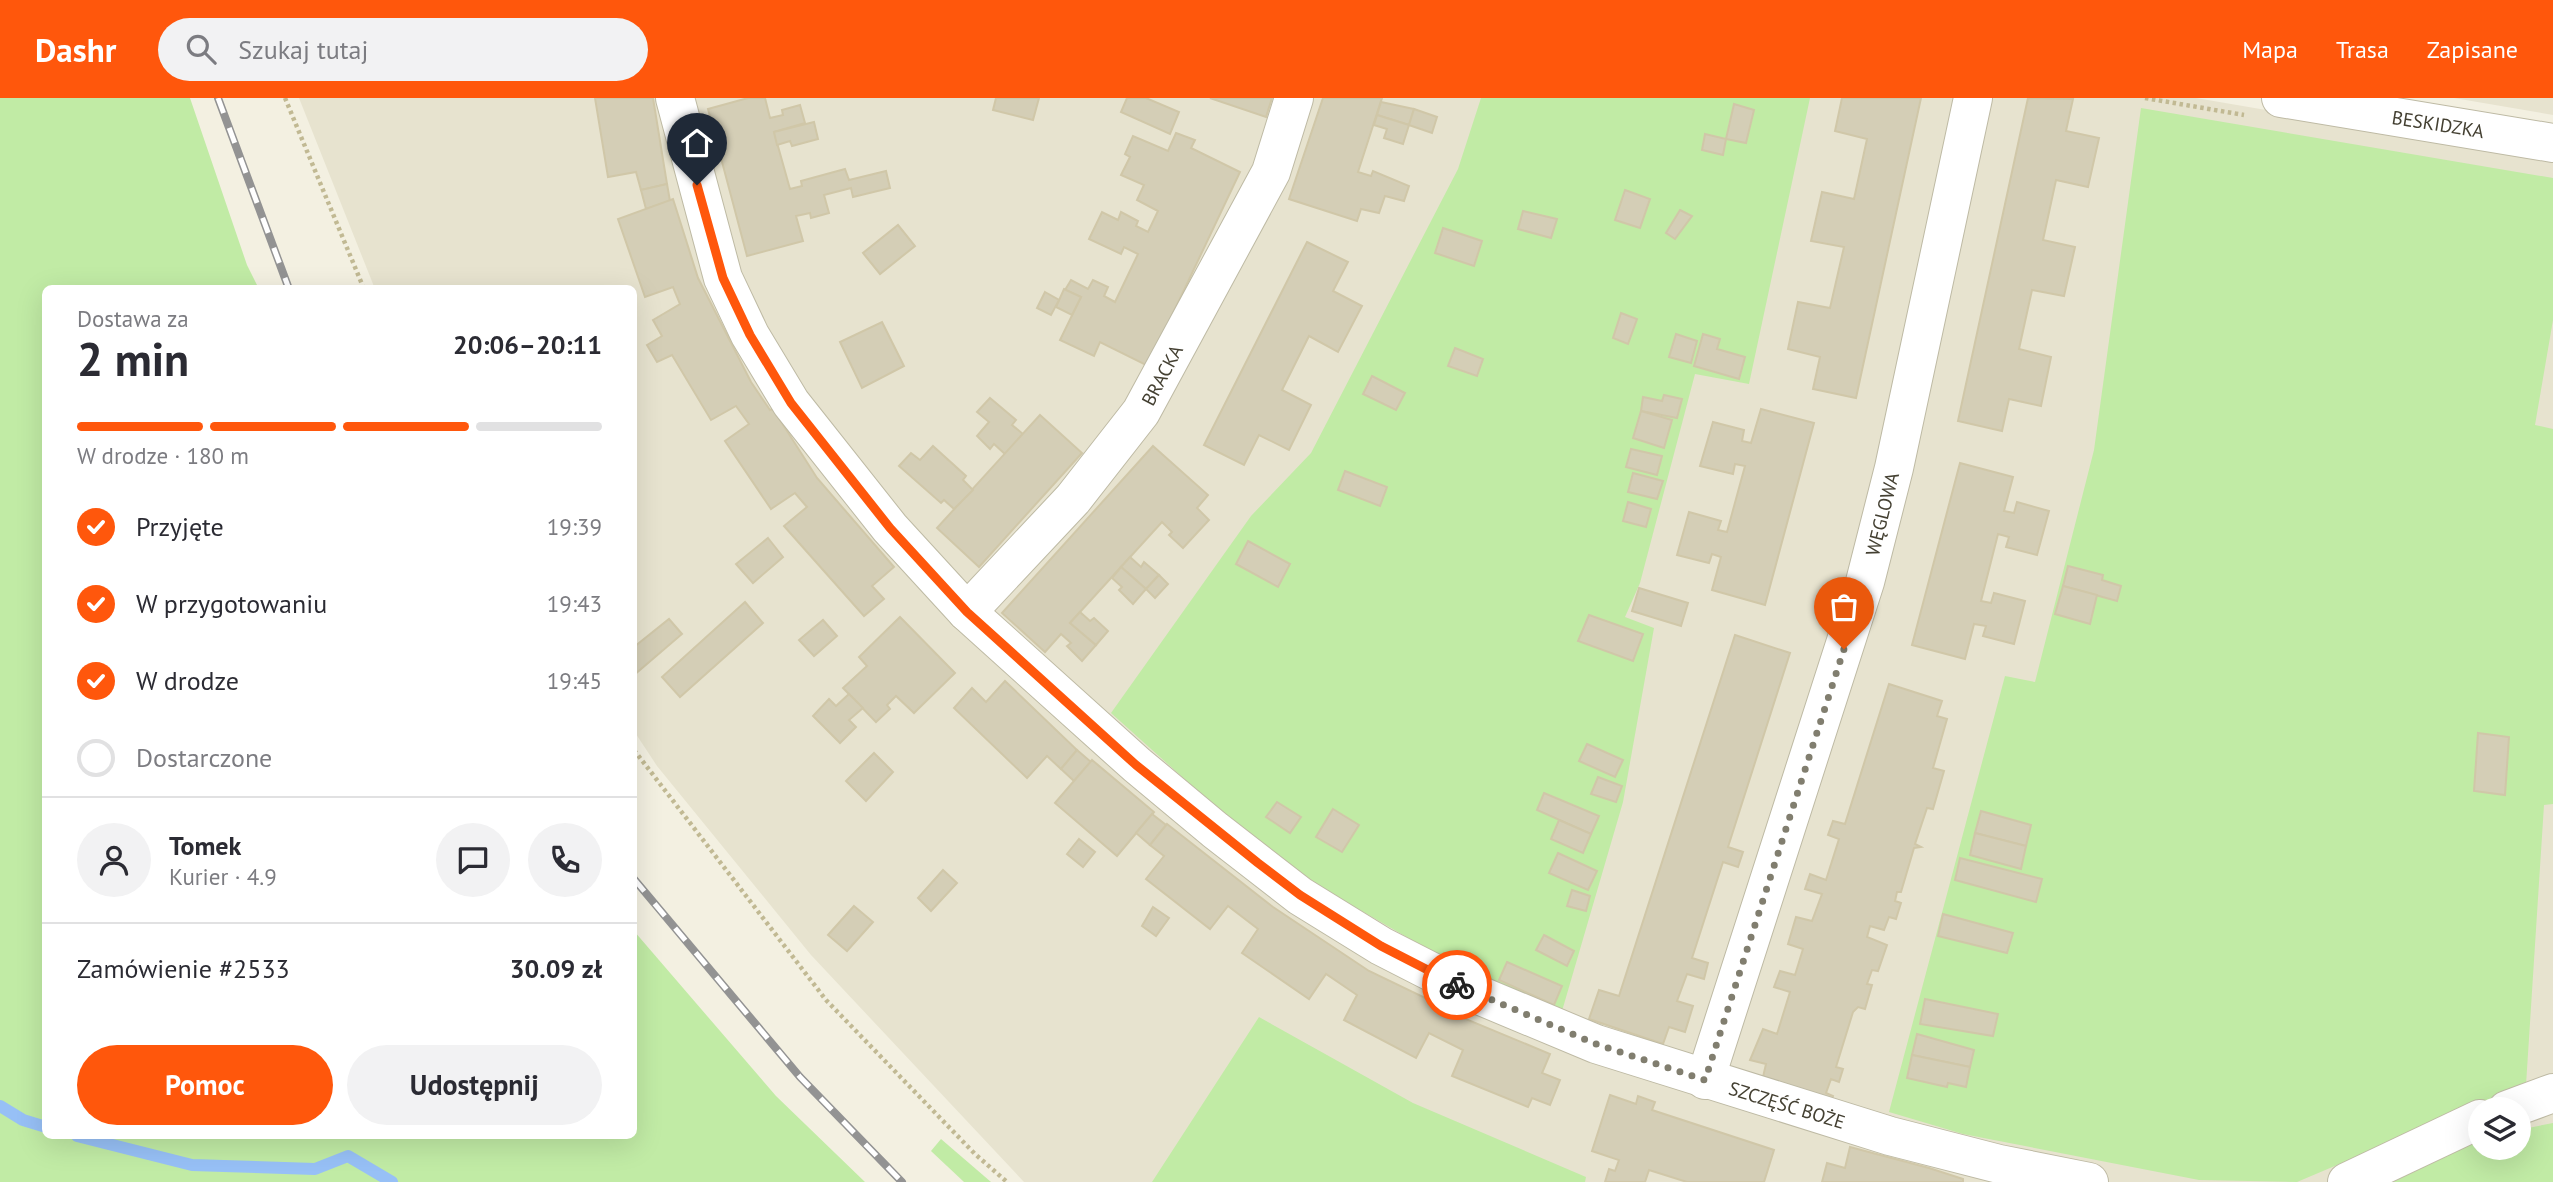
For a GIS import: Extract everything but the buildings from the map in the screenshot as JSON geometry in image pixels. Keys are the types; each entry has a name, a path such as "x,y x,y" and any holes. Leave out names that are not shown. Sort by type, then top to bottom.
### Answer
{"street":[{"name":"SZCZĘŚĆ BOŻE","path":"675,98 723,278 750,335 800,414 890,528 967,612 1136,765 1300,895 1381,946 1469,991 1596,1044 1890,1136 1999,1164 2089,1182"},
{"name":"BRACKA","path":"967,612 1073,499 1141,412 1271,172 1294,98"},
{"name":"WĘGLOWA","path":"1705,1080 1865,582 1894,468 1973,98"},
{"name":"BESKIDZKA","path":"2281,98 2553,143"},
{"path":"2531,1101 2553,1093"},
{"path":"2347,1182 2468,1125"}],"path":[{"path":"285,98 363,285"},
{"path":"637,754 826,1000 975,1154 1007,1182"}],"shaded area":[{"path":"299,98 2196,98 2553,159 2553,1182 1024,1182 811,955 657,766 637,736 637,285 373,285"},
{"path":"2454,98 2553,98 2553,115"}],"green space":[{"path":"0,98 190,98 247,265 257,285 42,285 42,1139 637,1139 637,934 776,1096 865,1182 0,1182"},
{"path":"1481,98 1810,98 1749,384 1695,374 1640,583 1625,617 1654,628 1623,802 1562,1011 1479,979 1310,881 1239,828 1111,713 1251,516 1311,453 1458,169"},
{"path":"2141,108 2553,178 2553,320 2535,425 2553,429 2553,804 2544,805 2526,1085 2498,1097 2468,1097 2468,1110 2297,1182 2199,1180 1963,1134 1889,1112 2005,676 2035,682 2094,450"},
{"path":"1259,1017 1413,1103 1586,1177 1585,1182 1152,1182"},
{"path":"2553,1123 2553,1182 2383,1182 2468,1144 2468,1160 2531,1160 2531,1127"},
{"path":"941,1139 991,1182 964,1182 931,1151"}],"waterway":[{"path":"0,1106 23,1120 42,1126"},
{"path":"89,1139 192,1165 315,1169 348,1156 392,1182"}],"railway":[{"path":"218,98 288,285"},
{"path":"637,883 800,1077 902,1182"}],"way so far":[{"path":"1457,985 1596,1044 1705,1080 1844,649"}],"route":[{"path":"697,185 723,278 750,335 791,403 890,528 967,612 1136,765 1300,895 1381,946 1457,985"}]}
